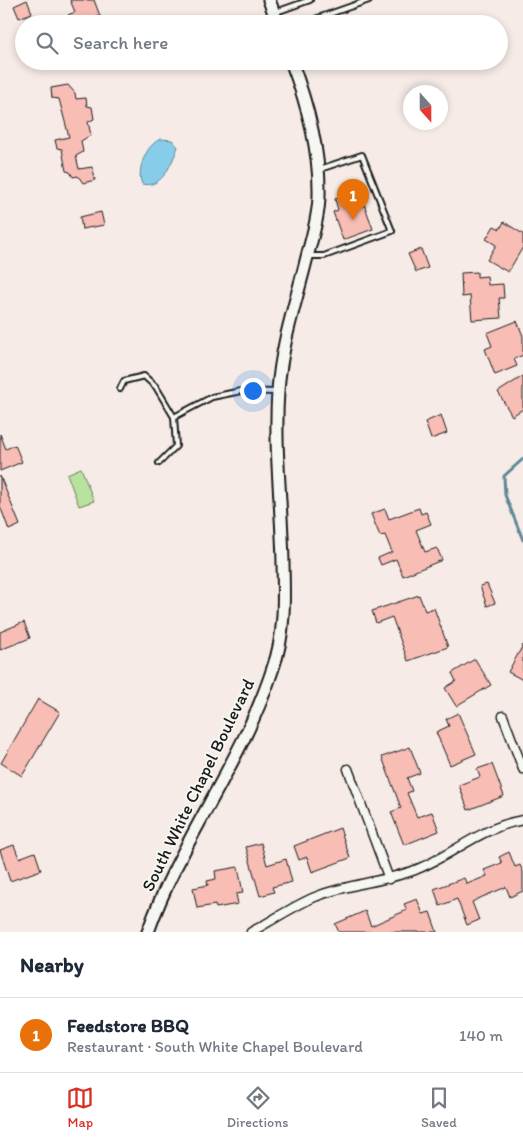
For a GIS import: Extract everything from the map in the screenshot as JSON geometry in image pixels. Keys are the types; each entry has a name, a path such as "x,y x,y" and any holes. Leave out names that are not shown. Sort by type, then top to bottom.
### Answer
{"main road":[{"path":"269,0 275,15"},
{"name":"South White Chapel Boulevard","path":"152,931 161,898 180,858 253,719 274,666 284,621 278,392 287,331 318,212 318,170 308,116 294,70"}],"street":[{"path":"503,716 523,769"},
{"path":"348,769 389,879"},
{"path":"251,932 314,897 339,889 389,879 417,869 489,830 523,820"}],"lane":[{"path":"282,15 310,0"},
{"path":"326,15 368,0"},
{"path":"308,256 324,256 392,231 362,154 318,170"},
{"path":"120,389 124,381 144,376 156,387 174,417 176,446 159,463"},
{"path":"174,417 212,397 241,392 278,392"}],"green space":[{"path":"81,468 94,501 79,506 67,474"}],"water":[{"path":"161,139 172,140 178,147 173,160 166,173 156,182 142,184 140,179 141,165 151,146"}],"building":[{"path":"27,0 32,13 18,15 14,6"},
{"path":"70,0 94,0 100,15 68,15 75,12"},
{"path":"68,85 75,93 76,99 86,98 87,106 92,107 94,119 88,122 91,135 81,141 83,152 76,156 79,169 92,167 95,180 83,183 78,176 73,177 70,172 66,171 62,149 57,148 55,140 69,137 59,99 52,98 51,88"},
{"path":"357,184 373,229 343,240 333,212 338,210 335,199 344,196 341,189"},
{"path":"101,212 104,225 82,229 80,217"},
{"path":"504,222 523,234 523,247 508,272 487,260 496,245 486,239 494,226 500,229"},
{"path":"421,249 428,268 416,272 408,254"},
{"path":"477,272 477,277 487,276 488,285 503,284 504,298 499,298 501,318 472,320 470,296 462,297 461,273"},
{"path":"517,321 523,336 523,355 514,359 517,366 495,375 485,349 492,346 487,333"},
{"path":"523,376 523,409 512,416 498,392"},
{"path":"441,415 447,433 431,439 425,422"},
{"path":"0,434 6,449 15,445 22,462 0,471"},
{"path":"0,476 20,525 9,530 0,506"},
{"path":"419,508 421,514 426,512 431,524 416,530 425,552 437,548 442,560 403,576 396,559 381,565 378,558 392,552 385,535 380,536 371,514 385,509 389,519"},
{"path":"487,584 495,603 487,606 480,586"},
{"path":"419,595 425,611 434,608 448,647 408,661 392,617 376,623 372,611"},
{"path":"24,622 30,638 0,650 0,632"},
{"path":"523,645 523,680 508,672"},
{"path":"475,659 491,685 456,706 445,688 456,681 452,673"},
{"path":"38,699 60,712 22,776 1,763"},
{"path":"458,713 476,754 450,765 436,732 449,726 446,719"},
{"path":"410,747 420,773 407,778 412,791 407,793 417,817 432,812 439,831 404,845 391,812 401,808 382,757"},
{"path":"492,764 504,796 468,810 459,785 480,777 477,769"},
{"path":"340,828 350,858 312,872 307,857 299,860 294,846"},
{"path":"261,843 267,865 286,859 292,882 272,887 274,892 260,896 246,847"},
{"path":"14,845 19,858 35,852 41,870 10,881 0,850"},
{"path":"509,852 515,867 520,865 523,872 523,891 510,897 506,887 472,902 479,920 467,925 457,899 440,906 434,889 464,878 467,884 487,876 484,870 502,863 499,857"},
{"path":"238,867 243,893 236,894 238,904 216,908 215,905 197,908 193,888 208,885 207,881 216,879 215,871"},
{"path":"417,899 423,914 430,912 437,932 339,932 335,924 365,911 371,926 407,910 404,904"}],"waterway":[{"path":"523,459 504,476 505,495 523,540"}],"place":[{"name":"Feedstore BBQ","path":"353,220"}]}
